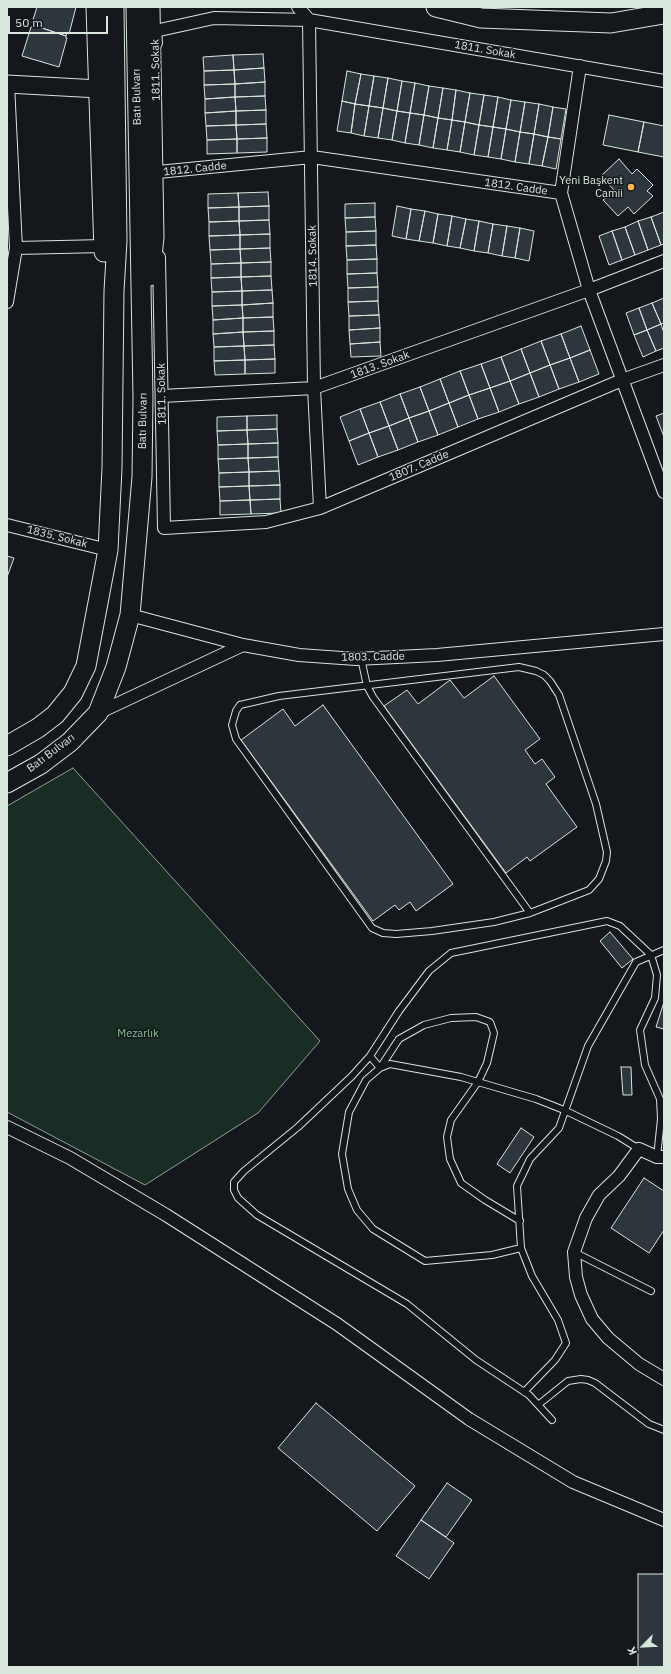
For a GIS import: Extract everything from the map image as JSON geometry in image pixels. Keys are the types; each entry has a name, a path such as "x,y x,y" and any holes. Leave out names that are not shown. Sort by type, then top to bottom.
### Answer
{"main road":[{"path":"96,7 99,89 111,243"},
{"name":"Batı Bulvarı","path":"7,746 38,728 56,715 73,693 86,666 108,550 112,468 114,291 111,243 114,7"},
{"name":"Batı Bulvarı","path":"7,783 41,764 70,742 98,713 116,667 130,615 142,477 143,397 136,7"},
{"path":"142,311 147,304 154,238 150,7"},
{"path":"436,7 481,18 558,22 611,23 664,14"},
{"path":"8,84 99,89"}],"street":[{"path":"298,7 309,20"},
{"name":"1811. Sokak","path":"164,528 156,31 214,18 309,20 664,81"},
{"name":"1814. Sokak","path":"309,20 314,388 320,508"},
{"path":"561,193 580,66"},
{"path":"7,302 16,248 8,84"},
{"name":"1812. Cadde","path":"158,172 312,157 561,193 589,290 664,492"},
{"path":"16,248 111,243"},
{"name":"1813. Sokak","path":"162,396 314,388 589,290 664,261"},
{"name":"1807. Cadde","path":"164,528 266,522 320,508 622,380 664,365"},
{"name":"1835. Sokak","path":"7,525 108,550"},
{"name":"1803. Cadde","path":"130,615 243,645 299,655 361,658 437,655 664,634"},
{"path":"98,713 243,645"},
{"path":"7,1127 70,1158 166,1215 337,1324 469,1419 573,1482 664,1520"},
{"path":"660,1157 639,1149 618,1176 599,1195 586,1218 574,1252 576,1277 580,1295 592,1319 608,1338 639,1364 664,1379"}],"lane":[{"path":"361,658 367,686 373,697 530,913"},
{"path":"519,667 536,670 550,681 555,688 596,804 607,852 606,861 599,879 589,890 530,913 494,922 432,931 390,934 383,933 372,928 236,739 233,718 240,705 279,696 367,686 519,667"},
{"path":"552,1420 538,1404 524,1392 476,1360 407,1304 257,1215 238,1198 234,1190 234,1182 244,1171 298,1127 352,1076 370,1056 399,1011 429,971 451,953 606,921 620,926 651,955 657,975 655,998 640,1030 645,1065 660,1100 660,1157"},
{"path":"524,1392 555,1360 566,1343 558,1320 532,1276 521,1248 517,1186 530,1159 559,1128 564,1110 588,1046 636,962 664,950"},
{"path":"520,1221 485,1200 461,1183 450,1159 447,1137 451,1120 478,1082 487,1063 494,1034 490,1022 476,1017 451,1018 424,1025 399,1039 380,1068 366,1080 349,1112 342,1154 348,1189 357,1210 373,1229 425,1261 492,1255 521,1248"},
{"path":"370,1056 380,1068"},
{"path":"380,1068 390,1064 461,1077 536,1099 564,1110 618,1136 639,1149"},
{"path":"574,1252 651,1291"},
{"path":"538,1404 568,1381 580,1379 588,1380 595,1383 649,1424 664,1430"}],"green space":[{"name":"Mezarlık","path":"73,768 320,1041 258,1113 145,1185 7,1112 7,806"}],"building":[{"path":"37,7 76,7 69,34 67,33 66,36 33,25 32,23"},
{"path":"33,25 66,36 67,38 59,67 22,56 31,27"},
{"path":"263,54 264,68 234,70 233,55"},
{"path":"233,55 234,70 204,71 203,57"},
{"path":"264,68 265,82 235,84 234,70"},
{"path":"234,70 235,84 204,85 204,71"},
{"path":"347,71 361,74 355,104 342,101"},
{"path":"361,74 374,76 369,106 355,104"},
{"path":"374,76 388,78 383,108 369,106"},
{"path":"388,78 402,81 397,111 383,108"},
{"path":"402,81 415,83 410,113 397,111"},
{"path":"265,82 265,96 235,97 235,84"},
{"path":"415,83 429,86 424,115 410,113"},
{"path":"235,84 235,97 205,99 204,85"},
{"path":"429,86 443,88 438,118 424,115"},
{"path":"443,88 456,90 452,120 438,118"},
{"path":"456,90 470,93 465,122 452,120"},
{"path":"470,93 484,95 479,125 465,122"},
{"path":"484,95 498,97 493,127 479,125"},
{"path":"265,96 266,110 236,111 235,97"},
{"path":"235,97 236,111 205,113 205,99"},
{"path":"498,97 511,100 506,129 493,127"},
{"path":"511,100 525,102 520,132 506,129"},
{"path":"342,101 355,104 351,133 337,131"},
{"path":"525,102 539,104 534,134 520,132"},
{"path":"355,104 369,106 364,136 351,133"},
{"path":"539,104 553,107 548,137 534,134"},
{"path":"369,106 383,108 378,138 364,136"},
{"path":"553,107 566,109 561,139 548,137"},
{"path":"383,108 397,111 392,140 378,138"},
{"path":"266,110 266,124 236,125 236,111"},
{"path":"236,111 236,125 206,126 205,113"},
{"path":"397,111 410,113 405,143 392,140"},
{"path":"410,113 424,115 419,145 405,143"},
{"path":"424,115 438,118 433,148 419,145"},
{"path":"609,115 644,122 638,152 603,145"},
{"path":"438,118 452,120 447,150 433,148"},
{"path":"452,120 465,122 460,152 447,150"},
{"path":"465,122 479,125 474,155 460,152"},
{"path":"644,122 664,126 664,157 638,152"},
{"path":"266,124 267,138 237,139 236,125"},
{"path":"236,125 237,139 207,140 206,126"},
{"path":"479,125 493,127 488,157 474,155"},
{"path":"493,127 506,129 501,159 488,157"},
{"path":"506,129 520,132 515,162 501,159"},
{"path":"520,132 534,134 529,164 515,162"},
{"path":"534,134 548,137 542,166 529,164"},
{"path":"548,137 561,139 556,169 542,166"},
{"path":"267,138 267,152 237,153 237,139"},
{"path":"237,139 237,153 207,154 207,140"},
{"name":"Yeni Başkent Camii","path":"619,159 632,174 637,169 653,185 647,191 653,196 634,214 628,207 618,216 603,200 614,190 601,176"},
{"path":"268,192 269,206 239,207 238,193"},
{"path":"238,193 239,207 208,208 208,194"},
{"path":"375,203 375,217 345,218 345,204"},
{"path":"269,206 269,220 239,221 239,207"},
{"path":"397,206 411,209 406,239 392,236"},
{"path":"239,207 239,221 209,222 208,208"},
{"path":"411,209 425,211 419,241 406,239"},
{"path":"425,211 438,214 433,243 419,241"},
{"path":"664,212 664,244 661,245 651,217"},
{"path":"438,214 452,216 447,246 433,243"},
{"path":"452,216 466,219 460,248 447,246"},
{"path":"375,217 376,231 346,232 345,218"},
{"path":"651,217 661,245 648,250 638,221"},
{"path":"466,219 479,221 474,251 460,248"},
{"path":"269,220 270,234 240,235 239,221"},
{"path":"239,221 240,235 209,236 209,222"},
{"path":"479,221 493,224 488,253 474,251"},
{"path":"638,221 648,250 635,255 625,227"},
{"path":"493,224 507,226 502,256 488,253"},
{"path":"507,226 520,228 515,258 502,256"},
{"path":"625,227 635,255 622,260 612,231"},
{"path":"520,228 534,231 529,261 515,258"},
{"path":"376,231 376,245 346,246 346,232"},
{"path":"612,231 622,260 609,265 599,236"},
{"path":"270,234 270,248 240,249 240,235"},
{"path":"240,235 240,249 210,250 209,236"},
{"path":"376,245 377,259 347,260 346,246"},
{"path":"270,248 271,262 241,263 240,249"},
{"path":"240,249 241,263 211,264 210,250"},
{"path":"377,259 377,273 347,274 347,260"},
{"path":"271,262 271,276 241,277 241,263"},
{"path":"241,263 241,277 211,278 211,264"},
{"path":"377,273 378,287 348,288 347,274"},
{"path":"271,276 272,290 242,291 241,277"},
{"path":"241,277 242,291 212,292 211,278"},
{"path":"378,287 378,301 348,302 348,288"},
{"path":"272,290 273,303 242,305 242,291"},
{"path":"242,291 242,305 212,306 212,292"},
{"path":"664,298 664,323 661,324 652,303"},
{"path":"378,301 379,315 349,316 348,302"},
{"path":"273,303 273,317 243,318 242,305"},
{"path":"652,303 661,324 647,330 639,308"},
{"path":"242,305 243,318 213,320 212,306"},
{"path":"639,308 647,330 634,335 626,313"},
{"path":"379,315 380,328 349,330 349,316"},
{"path":"273,317 274,331 243,332 243,318"},
{"path":"243,318 243,332 213,334 213,320"},
{"path":"661,324 664,333 664,348 656,351 647,330"},
{"path":"581,326 590,350 570,358 561,334"},
{"path":"380,328 380,342 350,344 349,330"},
{"path":"647,330 656,351 643,357 634,335"},
{"path":"274,331 274,345 244,346 243,332"},
{"path":"243,332 244,346 214,347 213,334"},
{"path":"561,334 570,358 550,365 541,341"},
{"path":"541,341 550,365 530,373 521,349"},
{"path":"380,342 381,356 351,357 350,344"},
{"path":"274,345 275,359 245,360 244,346"},
{"path":"244,346 245,360 214,361 214,347"},
{"path":"521,349 530,373 510,381 501,357"},
{"path":"590,350 599,374 579,382 570,358"},
{"path":"501,357 510,381 490,388 481,364"},
{"path":"570,358 579,382 559,389 550,365"},
{"path":"275,359 275,373 245,374 245,360"},
{"path":"245,360 245,374 215,375 214,361"},
{"path":"481,364 490,388 469,395 460,371"},
{"path":"550,365 559,389 539,397 530,373"},
{"path":"460,371 469,395 449,403 440,379"},
{"path":"530,373 539,397 519,404 510,381"},
{"path":"440,379 449,403 429,411 420,387"},
{"path":"510,381 519,404 499,412 490,388"},
{"path":"420,387 429,411 409,418 400,394"},
{"path":"490,388 499,412 478,419 469,395"},
{"path":"400,394 409,418 389,426 380,402"},
{"path":"469,395 478,419 458,427 449,403"},
{"path":"380,402 389,426 369,433 360,409"},
{"path":"449,403 458,427 438,435 429,411"},
{"path":"360,409 369,433 349,441 340,417"},
{"path":"429,411 438,435 418,442 409,418"},
{"path":"664,413 664,437 656,416"},
{"path":"277,415 277,429 247,430 247,416"},
{"path":"247,416 247,430 217,431 217,417"},
{"path":"409,418 418,442 398,450 389,426"},
{"path":"389,426 398,450 378,457 369,433"},
{"path":"277,429 278,443 248,444 247,430"},
{"path":"247,430 248,444 218,445 217,431"},
{"path":"369,433 378,457 358,465 349,441"},
{"path":"278,443 278,457 248,458 248,444"},
{"path":"248,444 248,458 218,459 218,445"},
{"path":"278,457 279,471 249,472 248,458"},
{"path":"248,458 249,472 219,473 218,459"},
{"path":"279,471 280,485 249,486 249,472"},
{"path":"249,472 249,486 219,487 219,473"},
{"path":"280,485 280,499 250,500 249,486"},
{"path":"249,486 250,500 220,501 219,487"},
{"path":"280,499 281,513 251,514 250,500"},
{"path":"250,500 251,514 220,515 220,501"},
{"path":"7,556 14,558 7,577"},
{"path":"494,676 540,739 525,750 535,764 542,759 555,777 546,784 577,827 530,861 527,857 506,873 384,706 407,690 418,704 450,680 464,698"},
{"path":"323,705 453,884 416,911 410,902 399,910 395,905 373,921 241,740 283,709 295,726"},
{"path":"610,932 633,959 622,968 600,941"},
{"path":"664,1002 664,1029 656,1027"},
{"path":"621,1067 631,1067 632,1095 623,1095"},
{"path":"521,1128 534,1137 510,1173 497,1164"},
{"path":"644,1178 664,1191 664,1230 649,1253 611,1228"},
{"path":"316,1403 415,1486 377,1531 278,1448"},
{"path":"447,1483 472,1500 446,1537 421,1520"},
{"path":"421,1520 454,1543 429,1579 396,1556"},
{"path":"638,1574 664,1574 664,1667 638,1667"}],"place":[{"name":"Yeni Başkent Camii","path":"631,187"}]}
